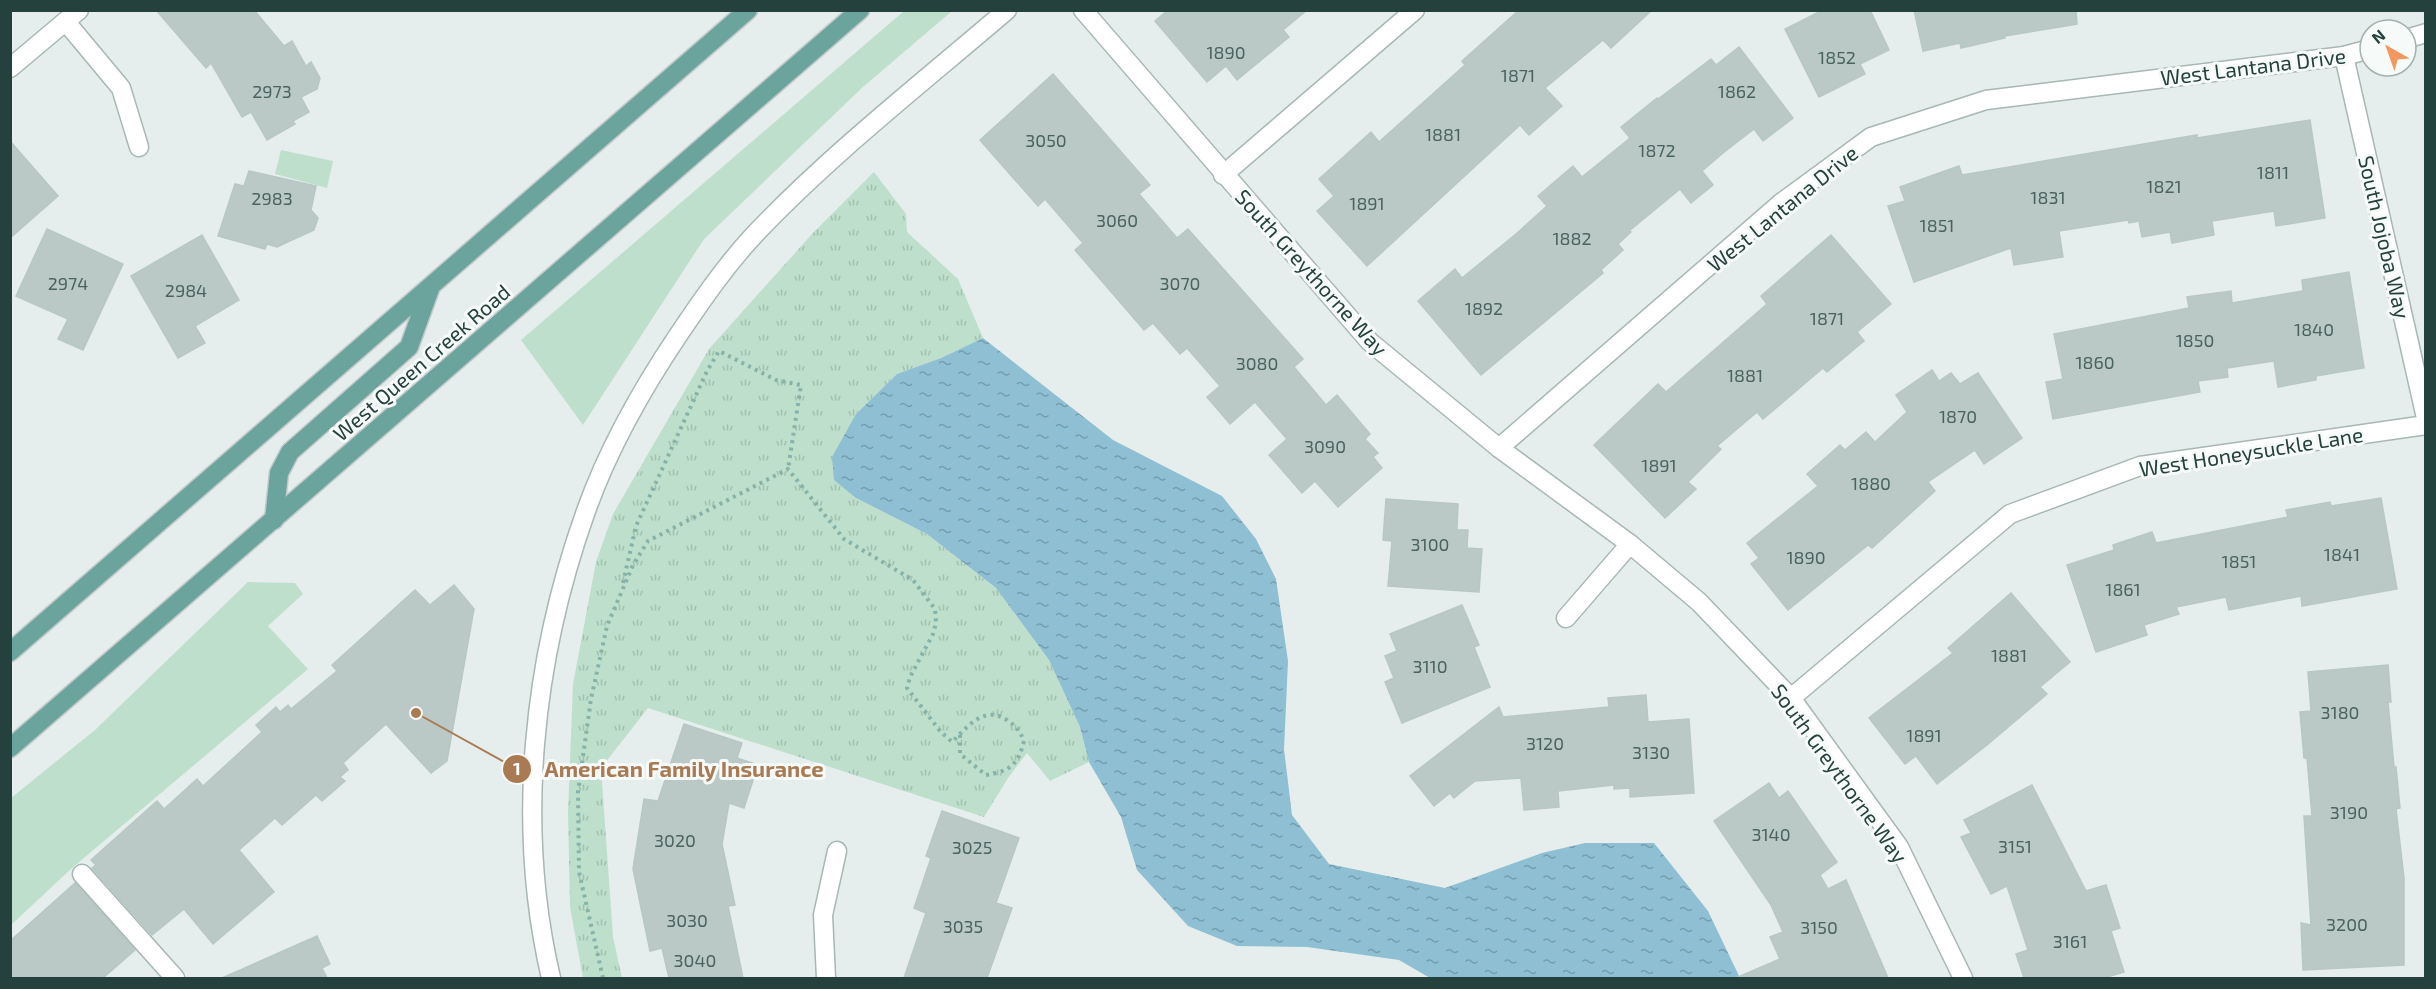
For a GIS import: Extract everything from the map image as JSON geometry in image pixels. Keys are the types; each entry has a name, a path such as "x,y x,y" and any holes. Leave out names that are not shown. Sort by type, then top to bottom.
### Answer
{"main road":[{"path":"10,652 748,10"},
{"name":"West Queen Creek Road","path":"10,748 860,10"},
{"path":"273,520 279,473 290,452 409,346 431,287"}],"street":[{"path":"550,978 536,891 532,784 536,743 548,642 586,510 611,452 666,354 695,310 754,235 842,151 1007,10"},
{"name":"South Greythorne Way","path":"1083,10 1223,175 1370,342 1499,448 1629,544 1699,602 1791,698 1899,847 1964,978"},
{"path":"1223,175 1415,10"},
{"path":"10,68 72,16 121,88 139,147"},
{"name":"West Lantana Drive","path":"1499,448 1781,203 1871,137 1986,100 2344,56 2358,52"},
{"name":"South Jojoba Way","path":"2344,56 2426,418"},
{"name":"West Honeysuckle Lane","path":"1791,698 2010,514 2140,466 2426,425"},
{"path":"1566,618 1629,544"},
{"path":"826,978 824,915 837,851"},
{"path":"82,874 175,978"}],"path":[{"path":"620,596 636,526 707,371 719,351 776,380 801,385 788,469 844,539 913,580 935,609 936,623 933,634 910,676 907,688 940,731 952,742 971,722 986,713 997,714 1019,730 1024,741 1014,765 1001,772 986,775 960,754 960,734"},
{"path":"603,978 579,872 578,792 593,689 607,626 633,565 648,541 788,469"}],"green space":[{"path":"904,11 952,11 863,87 704,239 583,425 521,340"},
{"path":"281,150 333,161 327,188 275,174"},
{"path":"874,172 906,214 907,232 958,279 983,338 941,358 897,374 856,414 856,498 927,534 996,588 1049,660 1080,727 1089,762 1050,781 1027,753 1008,778 984,817 648,708 601,768 613,937 622,978 583,978 570,907 568,813 573,684 596,562 613,514 709,349 812,234"},
{"path":"248,582 295,583 303,594 268,626 308,669 72,868 11,925 11,798 95,730"}],"water":[{"path":"983,338 1113,440 1222,496 1256,539 1276,579 1288,661 1284,749 1292,815 1329,864 1445,888 1542,853 1585,843 1654,843 1708,911 1740,978 1430,978 1399,960 1307,947 1237,946 1188,926 1137,870 1121,817 1089,762 1080,727 1049,660 996,588 927,534 856,498 834,480 832,457 856,414 897,374 941,358"}],"building":[{"path":"156,10 254,10 284,46 292,41 306,66 311,62 320,78 317,89 301,97 309,112 293,121 295,124 267,140 251,112 242,117 211,63 206,68"},
{"path":"1168,10 1307,10 1283,30 1289,37 1237,80 1226,66 1207,82 1155,21"},
{"path":"1519,10 1652,10 1611,48 1603,40 1545,88 1562,106 1529,135 1520,125 1367,266 1317,211 1334,196 1319,179 1371,132 1379,142 1465,65 1462,61"},
{"path":"1823,10 1870,10 1889,50 1860,64 1865,74 1819,97 1785,29"},
{"path":"1914,10 2076,10 2077,24 2005,36 2005,38 1961,48 1960,43 1923,51"},
{"path":"1739,47 1793,118 1763,141 1754,129 1723,153 1702,171 1713,185 1691,203 1680,189 1629,231 1631,232 1618,244 1623,250 1601,270 1603,273 1481,375 1418,301 1455,269 1462,278 1516,234 1547,206 1538,196 1573,166 1582,177 1630,138 1621,127 1657,98 1711,59 1716,65"},
{"path":"1053,74 1150,185 1139,194 1177,238 1188,229 1303,359 1294,367 1326,405 1337,395 1370,434 1365,439 1378,453 1373,457 1382,468 1338,507 1315,481 1302,493 1269,455 1287,439 1255,402 1230,424 1207,397 1220,386 1187,348 1180,354 1153,323 1144,330 1075,250 1083,243 1045,199 1038,206 980,140"},
{"path":"2310,120 2325,218 2276,226 2274,211 2212,221 2214,235 2172,243 2170,232 2142,237 2139,221 2129,223 2128,220 2059,231 2063,257 2014,265 2011,248 1914,282 1888,206 1905,201 1900,187 1959,166 1962,175 2197,135 2197,138"},
{"path":"10,141 58,196 10,238"},
{"path":"249,171 316,186 311,210 318,218 314,230 277,247 267,244 265,249 218,236 235,184 244,186"},
{"path":"47,229 123,264 83,350 58,339 68,319 16,296"},
{"path":"202,235 239,300 195,326 205,343 178,358 131,276"},
{"path":"1831,235 1891,304 1857,332 1864,341 1827,372 1823,368 1763,419 1757,412 1717,446 1721,449 1688,482 1696,489 1665,518 1594,445 1658,384 1666,392 1767,304 1761,296"},
{"path":"2349,272 2364,368 2316,376 2316,380 2278,387 2274,361 2227,368 2228,377 2198,381 2200,392 2053,419 2046,382 2063,379 2054,334 2189,308 2187,297 2231,291 2232,303 2303,291 2302,280"},
{"path":"1932,370 1939,381 1951,373 1960,384 1978,373 2022,438 1984,464 1975,450 1928,482 1935,491 1872,548 1868,545 1788,610 1751,564 1759,558 1747,543 1818,486 1807,474 1840,445 1845,450 1866,432 1875,442 1907,412 1896,395"},
{"path":"2381,498 2397,589 2302,606 2301,596 2229,610 2226,597 2176,607 2179,614 2144,625 2147,635 2096,652 2067,565 2114,550 2113,545 2152,532 2156,543 2288,517 2286,510 2330,502 2331,506"},
{"path":"1386,499 1458,504 1457,530 1468,530 1467,548 1482,549 1479,592 1388,586 1392,541 1383,540"},
{"path":"454,585 474,609 447,761 431,773 386,724 343,763 348,770 340,777 345,781 322,801 316,795 282,825 275,818 239,850 274,892 213,944 184,909 152,935 92,868 96,865 91,860 157,801 164,809 197,779 203,786 262,732 256,725 276,707 280,712 288,705 291,709 337,671 332,665 415,590 430,605"},
{"path":"2011,593 2070,662 2040,687 2047,694 1937,784 1916,756 1905,764 1869,718 1953,653 1948,648"},
{"path":"1462,605 1479,645 1474,647 1490,687 1402,723 1385,682 1394,678 1385,656 1397,651 1390,634"},
{"path":"2388,665 2391,702 2388,702 2400,808 2396,809 2404,878 2404,965 2303,970 2301,923 2311,925 2304,816 2312,816 2300,712 2311,711 2308,672"},
{"path":"1646,695 1648,722 1689,719 1694,793 1630,797 1630,788 1614,789 1614,785 1558,791 1559,807 1524,810 1521,778 1475,781 1454,798 1450,793 1434,806 1410,776 1499,707 1503,717 1609,707 1608,698"},
{"path":"684,724 742,743 737,758 758,765 744,808 729,803 722,844 735,905 728,906 743,978 669,978 662,948 650,951 633,869 644,799 658,801"},
{"path":"1769,783 1779,798 1788,791 1837,862 1820,875 1828,889 1846,880 1888,978 1736,978 1780,959 1770,937 1783,932 1771,905 1714,821"},
{"path":"2032,785 2086,891 2106,885 2120,928 2111,931 2124,972 2104,978 2024,978 2016,954 2028,950 2007,886 1991,894 1961,837 1971,833 1964,820"},
{"path":"942,811 1019,838 996,903 1012,908 987,978 904,978 926,913 914,908 931,858 926,856"},
{"path":"75,883 135,950 103,978 10,978 10,941"},
{"path":"317,936 330,964 322,968 327,978 222,978"}],"place":[{"name":"American Family Insurance","path":"416,713"}]}
